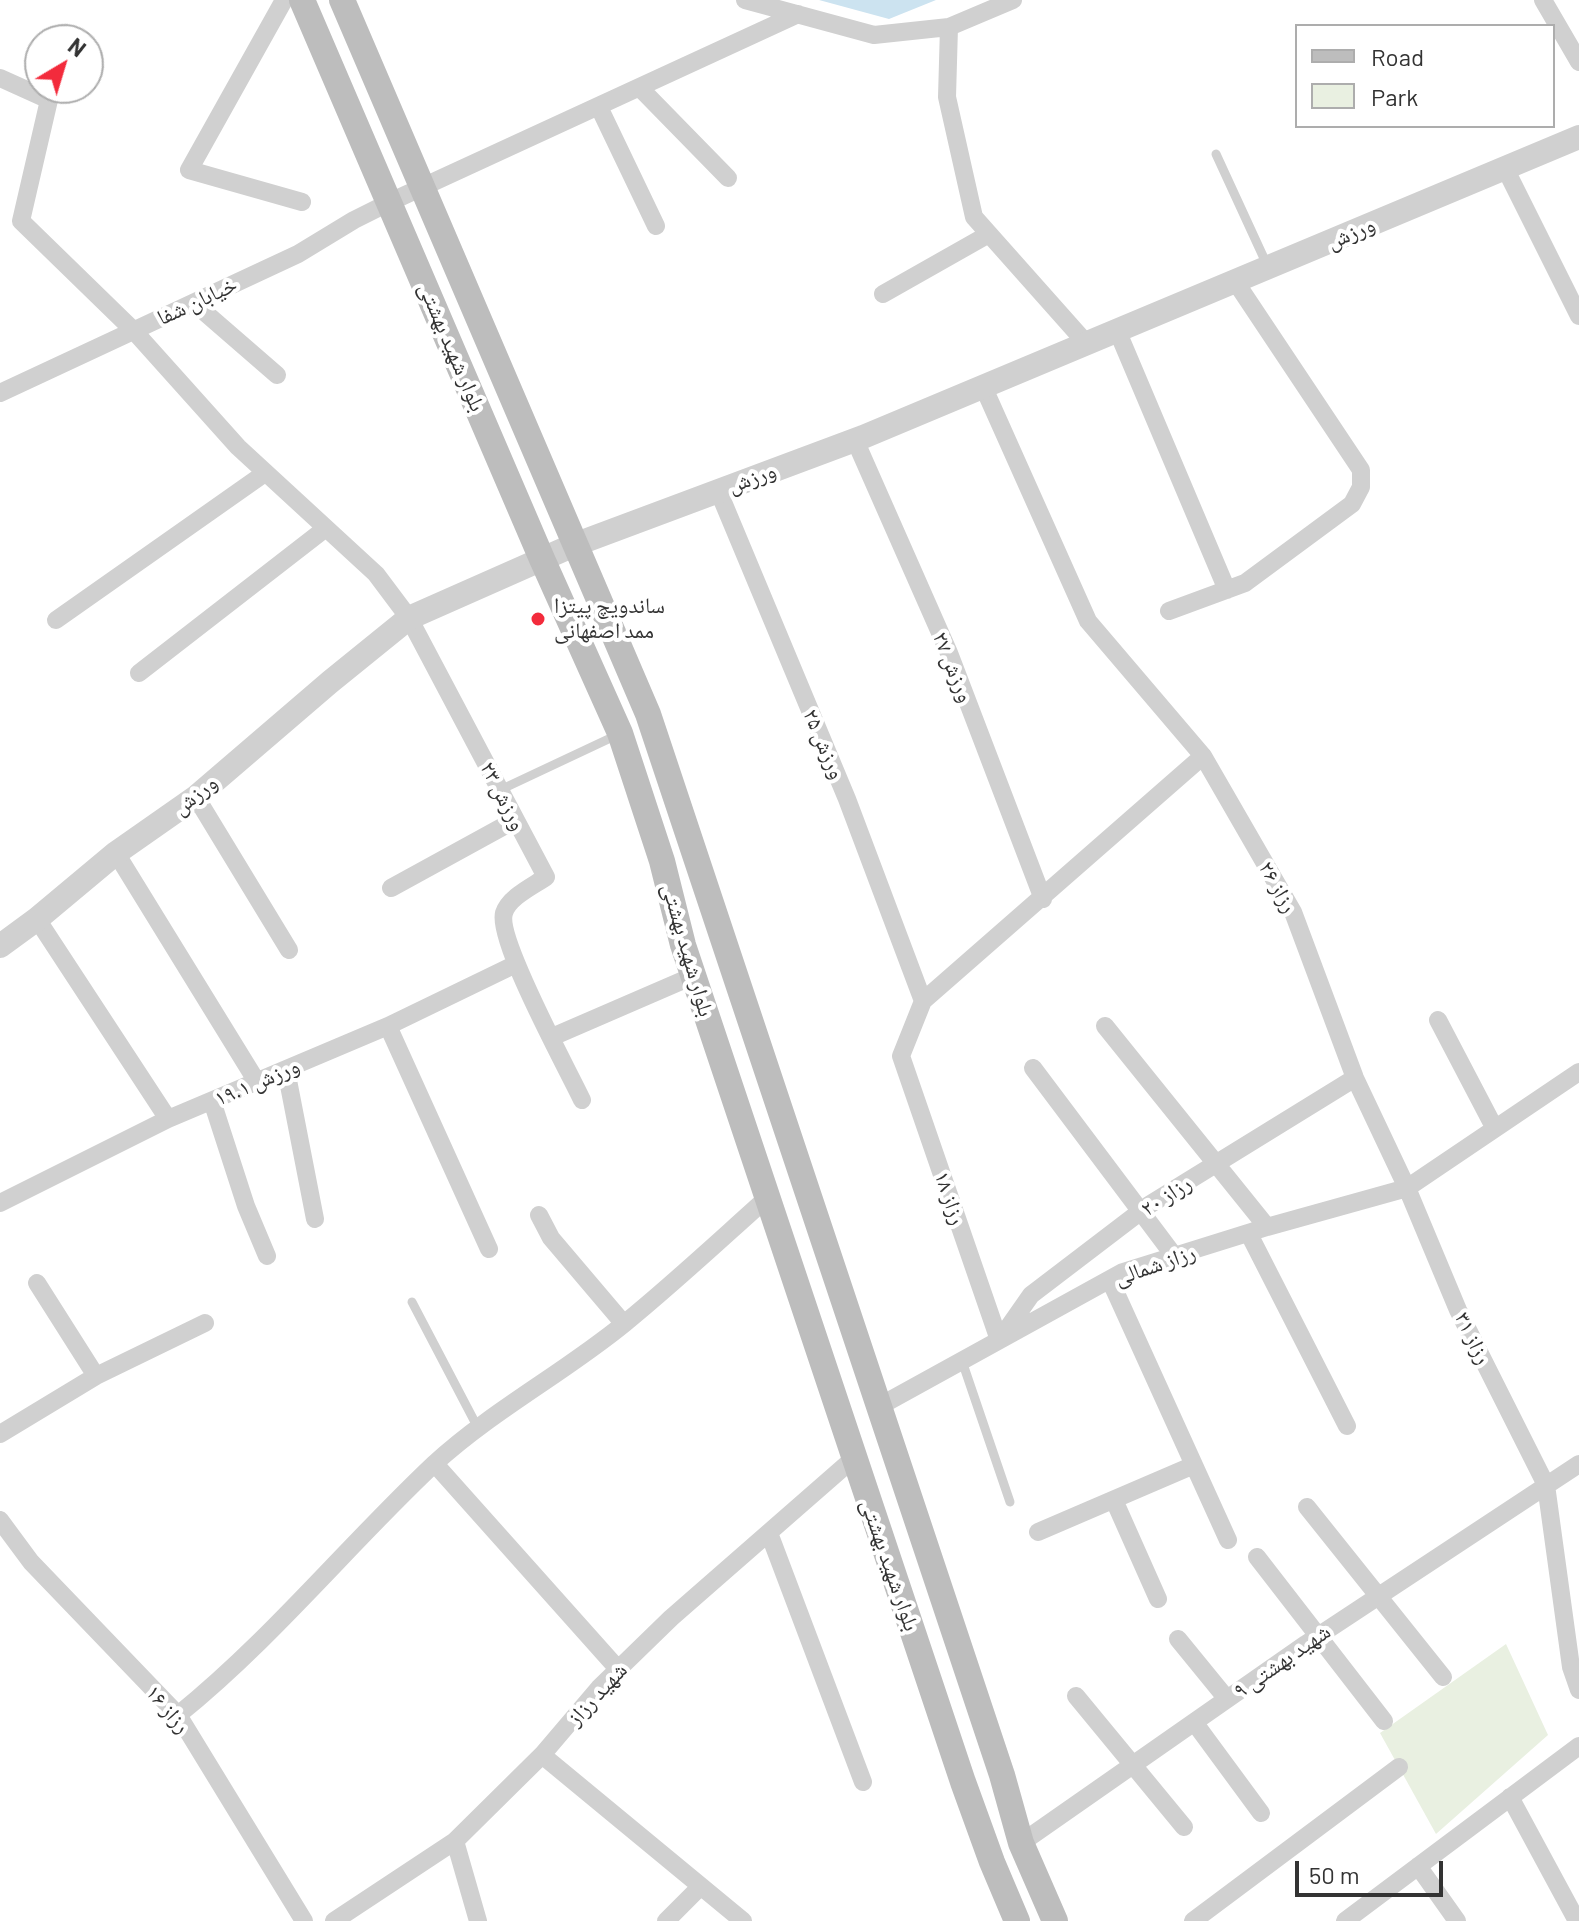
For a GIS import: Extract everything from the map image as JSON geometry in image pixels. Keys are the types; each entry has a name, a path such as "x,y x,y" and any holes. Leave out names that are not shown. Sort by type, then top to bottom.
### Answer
{"main road":[{"name":"بلوار شهید بهشتی","path":"302,0 620,733 662,861 693,976 784,1250 963,1782 1017,1921"},
{"name":"بلوار شهید بهشتی","path":"342,0 648,714 1002,1775 1021,1843 1055,1921"},
{"path":"784,1250 822,1238"}],"street":[{"path":"284,0 189,170 302,202"},
{"path":"745,0 874,35 949,27 1013,0"},
{"path":"1543,0 1579,62"},
{"path":"421,188 798,14"},
{"path":"949,27 947,97 974,217 1086,343"},
{"name":"ورزش ۲۳","path":"0,78 49,100 21,221 134,331 238,447 376,574 409,618 546,877 513,900 505,910 502,924 516,964"},
{"path":"640,88 728,178"},
{"path":"599,107 656,226"},
{"name":"ورزش","path":"0,946 116,853 196,797 409,618 574,545 855,440 1579,137"},
{"path":"1505,168 1579,316"},
{"name":"خیابان شفا","path":"0,393 298,254 354,220 421,188"},
{"path":"883,294 989,234"},
{"path":"1169,611 1245,583 1352,504 1361,487 1361,470 1235,281"},
{"path":"194,303 277,375"},
{"path":"1117,330 1227,590"},
{"name":"رزاز ۲۶","path":"983,386 1088,621 1203,756 1293,912 1355,1078 1407,1188"},
{"name":"ورزش ۲۷","path":"855,440 949,653 1043,899"},
{"path":"56,620 265,473"},
{"name":"ورزش ۲۵","path":"718,490 847,799 923,1001"},
{"path":"139,673 326,528"},
{"path":"923,1001 1203,756"},
{"path":"196,797 289,950"},
{"path":"391,888 515,820"},
{"path":"116,853 257,1082"},
{"path":"37,919 168,1119"},
{"path":"516,964 582,1100"},
{"name":"ورزش ۱۹.۱","path":"0,1203 168,1119 388,1026 516,964"},
{"path":"552,1037 693,976"},
{"name":"رزاز ۱۸","path":"923,1001 901,1056 999,1340"},
{"path":"1438,1020 1494,1127"},
{"path":"388,1026 489,1249"},
{"path":"1105,1026 1267,1227"},
{"path":"1033,1068 1175,1257"},
{"path":"286,1070 315,1219"},
{"name":"رزاز شمالی","path":"878,1407 1123,1272 1407,1188 1579,1072"},
{"name":"رزاز ۲۰","path":"999,1340 1031,1295 1141,1212 1355,1078"},
{"path":"212,1101 246,1206 267,1256"},
{"name":"رزاز ۳۱","path":"1407,1188 1458,1310 1546,1485 1579,1690"},
{"path":"178,1715 261,1643 435,1464 478,1428 624,1324 767,1198"},
{"path":"539,1215 551,1238 624,1324"},
{"path":"1249,1234 1347,1426"},
{"path":"1110,1280 1228,1540"},
{"path":"37,1283 96,1376"},
{"path":"0,1434 96,1376 205,1323"},
{"name":"شهید رزاز","path":"334,1921 455,1841 542,1755 599,1688 671,1618 854,1458"},
{"path":"435,1464 618,1669"},
{"name":"شهید بهشتی ۹","path":"1021,1843 1318,1636 1579,1464"},
{"path":"1038,1532 1194,1465"},
{"path":"1114,1500 1158,1599"},
{"path":"1307,1507 1443,1677"},
{"name":"رزاز ۱۶","path":"0,1520 31,1562 178,1715 304,1921"},
{"path":"769,1533 863,1782"},
{"path":"1257,1557 1384,1721"},
{"path":"1178,1639 1227,1699"},
{"path":"1076,1696 1184,1827"},
{"path":"1194,1722 1261,1813"},
{"path":"1345,1921 1579,1746"},
{"path":"542,1755 743,1921"},
{"path":"1193,1921 1399,1767"},
{"path":"1510,1797 1577,1921"},
{"path":"455,1841 478,1921"},
{"path":"1418,1866 1457,1921"},
{"path":"666,1921 701,1886"}],"lane":[{"path":"1216,154 1268,267"},
{"path":"500,790 620,733"},
{"path":"412,1302 478,1428"},
{"path":"962,1361 1010,1502"}],"green space":[{"path":"1506,1644 1548,1735 1436,1834 1380,1733"}],"water":[{"path":"819,0 936,0 889,19"}],"place":[{"name":"ساندویچ پیتزا ممد اصفهانی","path":"538,619"}]}
